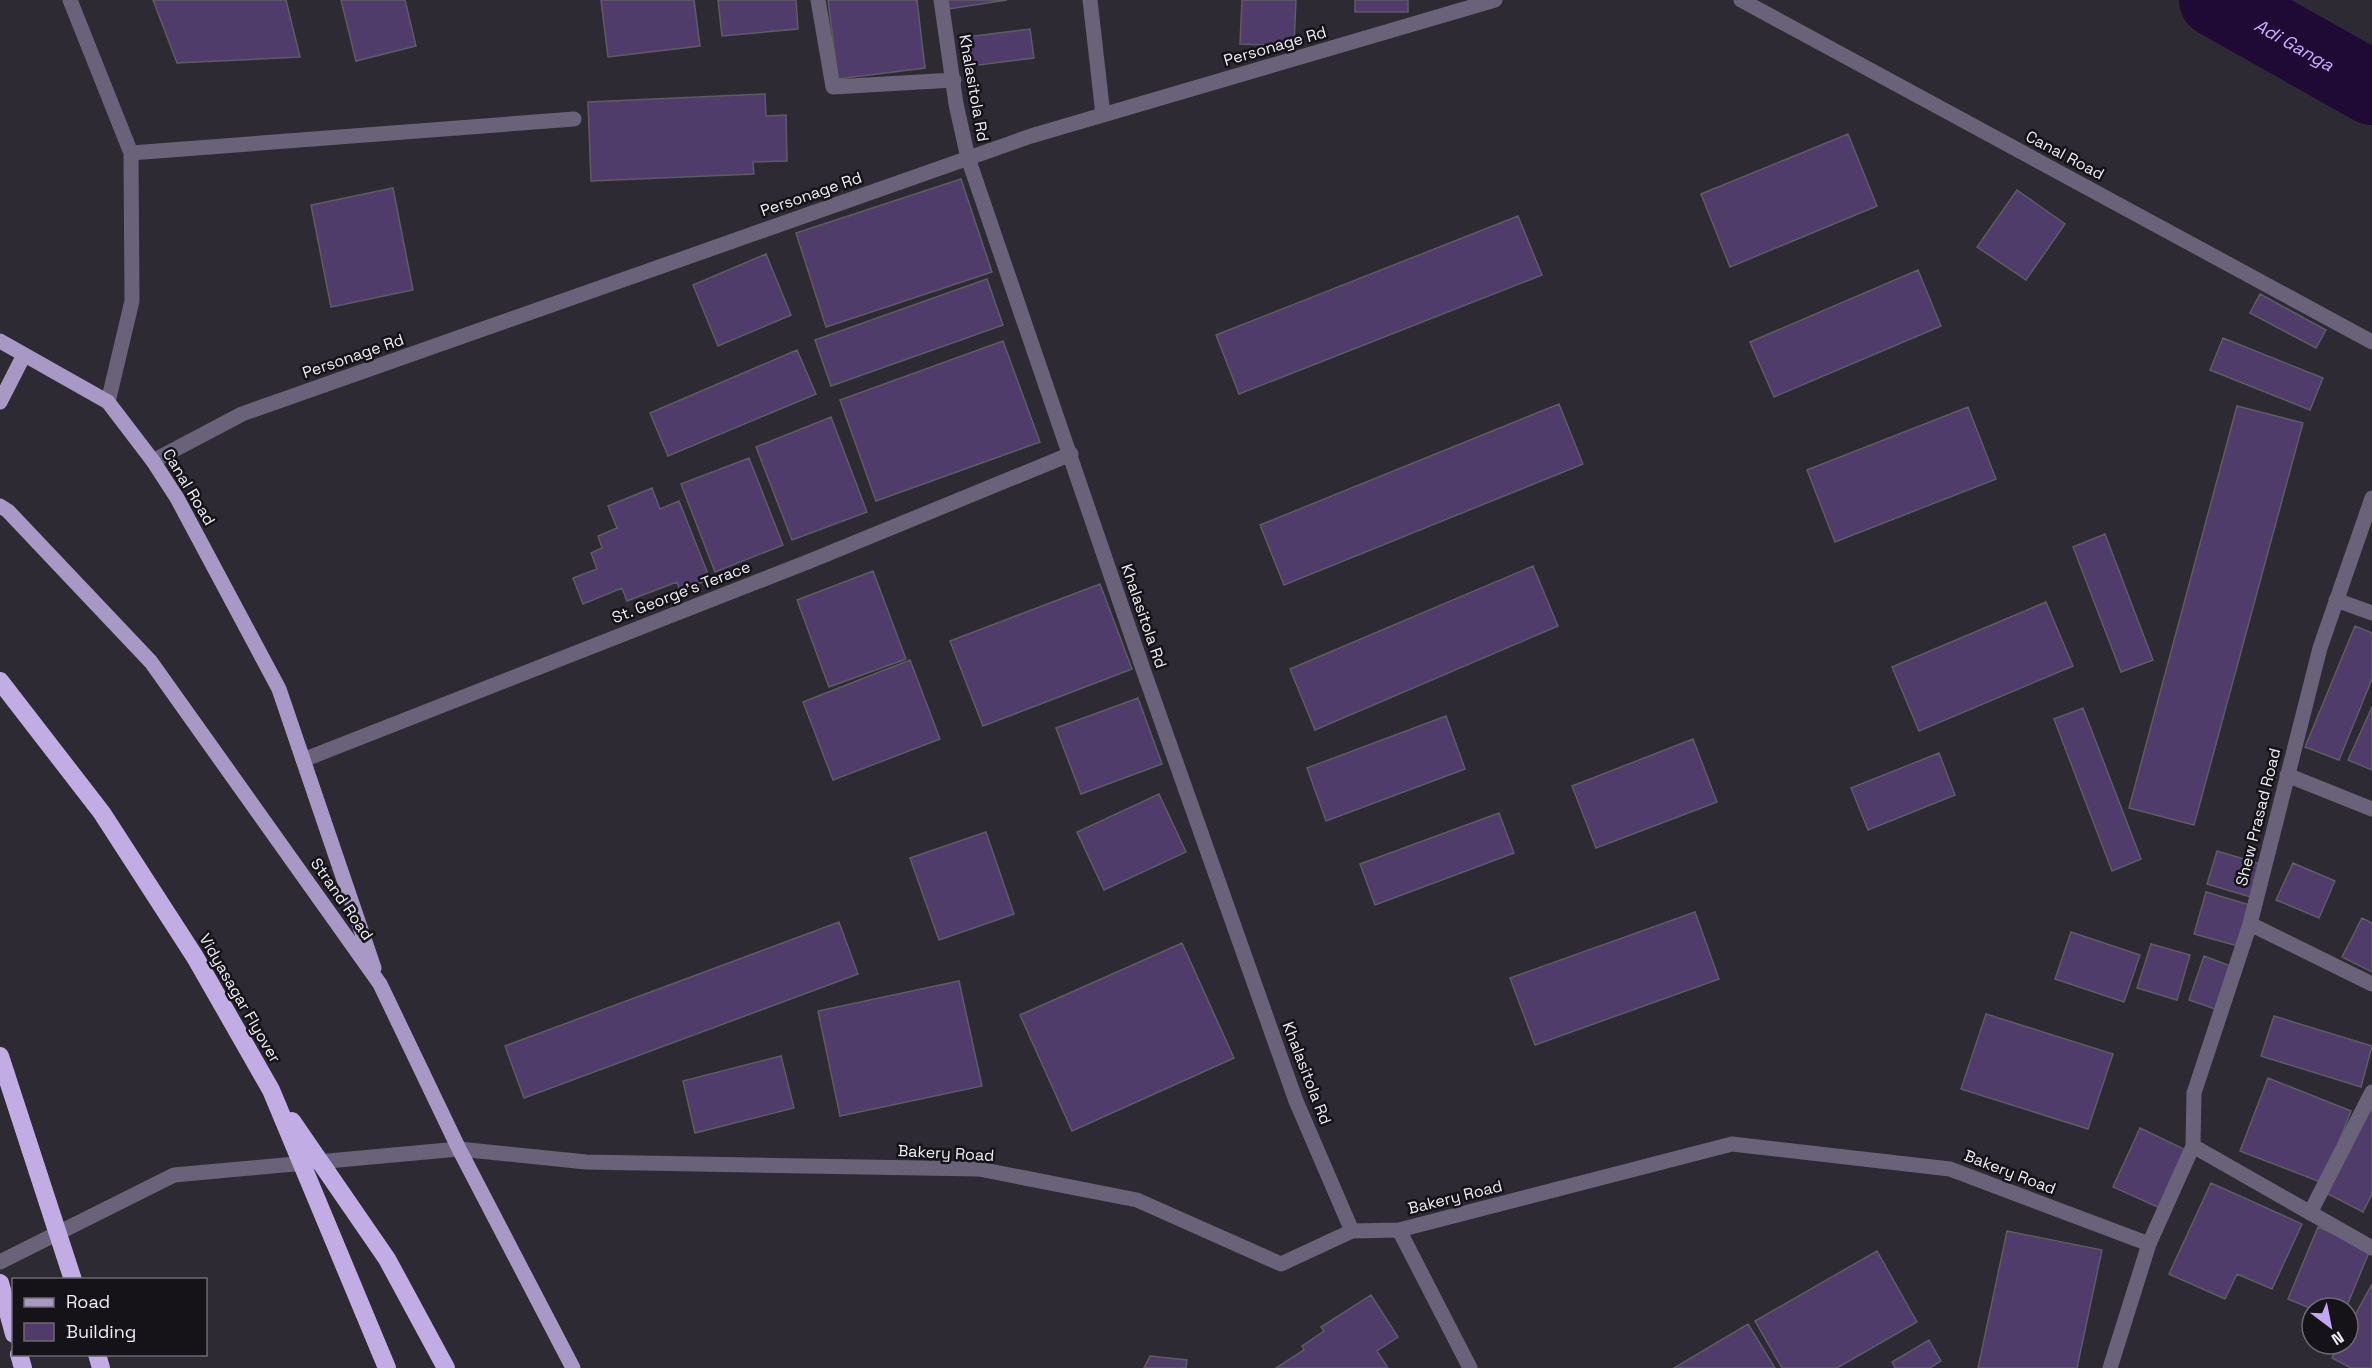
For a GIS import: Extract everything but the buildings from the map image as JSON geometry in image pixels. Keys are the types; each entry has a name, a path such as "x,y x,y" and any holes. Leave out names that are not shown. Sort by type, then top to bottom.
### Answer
{"highway":[{"name":"Vidyasagar Flyover","path":"0,681 102,813 195,957 271,1090 387,1368"},
{"path":"0,1056 72,1278"},
{"path":"271,1090 387,1259 446,1368"},
{"path":"0,1283 12,1327"}],"main road":[{"path":"0,341 108,402"},
{"path":"0,402 24,355"},
{"name":"Canal Road","path":"108,402 153,461 177,498 279,688 380,984"},
{"name":"Strand Road","path":"0,506 151,662 380,984 459,1149 573,1368"}],"street":[{"path":"70,0 131,153 132,301 108,402"},
{"path":"818,0 833,87 954,80"},
{"name":"Khalasitola Rd","path":"941,0 956,104 968,158 1148,683 1296,1101 1352,1232"},
{"path":"1090,0 1103,115"},
{"name":"Personage Rd","path":"153,461 242,414 968,158 1467,4 1495,0"},
{"name":"Canal Road","path":"1741,0 2372,342"},
{"path":"131,153 573,119"},
{"name":"St. George's Terace","path":"303,760 810,561 1071,454"},
{"name":"Shew Prasad Road","path":"2193,1146 2194,1093 2250,924 2320,648 2372,498"},
{"path":"2336,600 2372,614"},
{"path":"2287,775 2372,809"},
{"path":"2250,924 2372,984"},
{"path":"2310,1213 2372,1092"},
{"name":"Bakery Road","path":"0,1262 174,1175 459,1149 586,1162 979,1169 1137,1200 1281,1264 1352,1232 1399,1230 1732,1144 1950,1169 2150,1244"},
{"path":"2110,1368 2150,1244 2193,1146 2372,1248"},
{"path":"1399,1230 1470,1368"}],"waterway":[{"name":"Adi Ganga","path":"2216,0 2372,88"}]}
